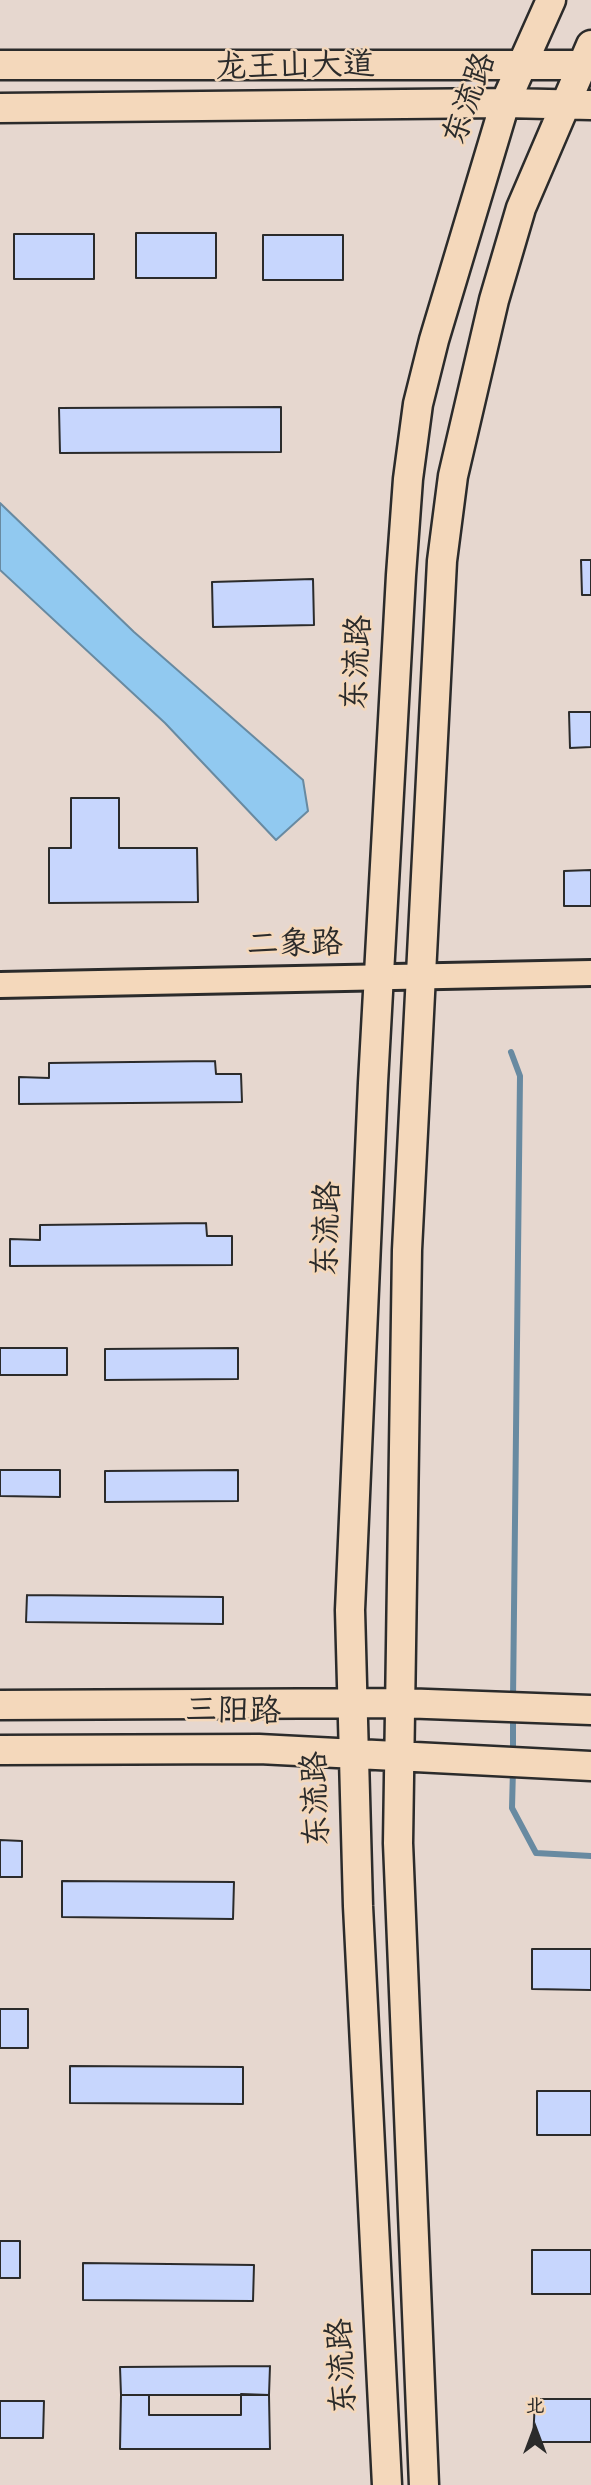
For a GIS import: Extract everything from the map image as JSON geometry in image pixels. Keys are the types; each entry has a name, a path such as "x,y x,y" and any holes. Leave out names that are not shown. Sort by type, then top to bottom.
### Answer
{"main road":[{"name":"东流路","path":"387,2485 358,1906 350,1610 378,979 407,493 418,404 505,103 551,0"},
{"name":"龙王山大道","path":"0,65 522,64 588,58"},
{"path":"424,2485 398,1843 407,1250 442,561 453,476 494,300 517,221 563,106 588,58"},
{"name":"龙王山大道","path":"0,108 505,103 591,105"},
{"name":"三阳路","path":"0,1705 400,1703 591,1710"},
{"name":"三阳路","path":"0,1750 259,1749 591,1766"}],"street":[{"name":"二象路","path":"0,985 591,973"}],"water":[{"path":"0,503 134,632 303,780 308,811 276,840 165,723 0,570"}],"building":[{"path":"136,233 216,233 216,278 136,278"},
{"path":"14,234 94,234 94,279 14,279"},
{"path":"263,235 343,235 343,280 263,280"},
{"path":"281,407 281,452 60,453 59,408"},
{"path":"581,560 591,560 591,595 582,595"},
{"path":"313,579 314,625 213,627 212,582"},
{"path":"569,712 591,712 591,747 570,748"},
{"path":"71,798 119,798 119,848 197,848 198,902 49,903 49,848 71,848"},
{"path":"591,870 591,906 564,906 564,871"},
{"path":"215,1061 216,1074 241,1074 242,1102 19,1104 19,1077 49,1078 49,1063"},
{"path":"206,1223 207,1236 232,1236 232,1265 10,1266 10,1239 40,1240 40,1225"},
{"path":"0,1348 67,1348 67,1375 0,1375"},
{"path":"238,1348 238,1379 105,1380 105,1349"},
{"path":"0,1470 60,1470 60,1497 0,1496"},
{"path":"238,1470 238,1501 105,1502 105,1471"},
{"path":"27,1595 223,1597 223,1624 26,1622"},
{"path":"0,1840 22,1841 22,1877 0,1877"},
{"path":"62,1881 234,1882 233,1919 62,1917"},
{"path":"532,1949 591,1949 591,1990 532,1989"},
{"path":"0,2009 28,2009 28,2048 0,2048"},
{"path":"70,2066 243,2067 243,2104 70,2103"},
{"path":"537,2091 591,2091 591,2135 537,2135"},
{"path":"0,2241 20,2241 20,2278 0,2278"},
{"path":"532,2250 591,2250 591,2294 532,2294"},
{"path":"83,2263 254,2265 253,2301 83,2300"},
{"path":"270,2366 269,2395 121,2395 120,2367"},
{"path":"241,2394 269,2395 270,2449 120,2449 121,2395 149,2395 149,2415 241,2415"},
{"path":"535,2399 591,2399 591,2442 533,2442"},
{"path":"0,2401 44,2401 43,2438 0,2438"}],"waterway":[{"path":"511,1052 520,1076 513,1699"},
{"path":"513,1713 513,1755"},
{"path":"513,1769 512,1808 536,1853 591,1856"}]}
